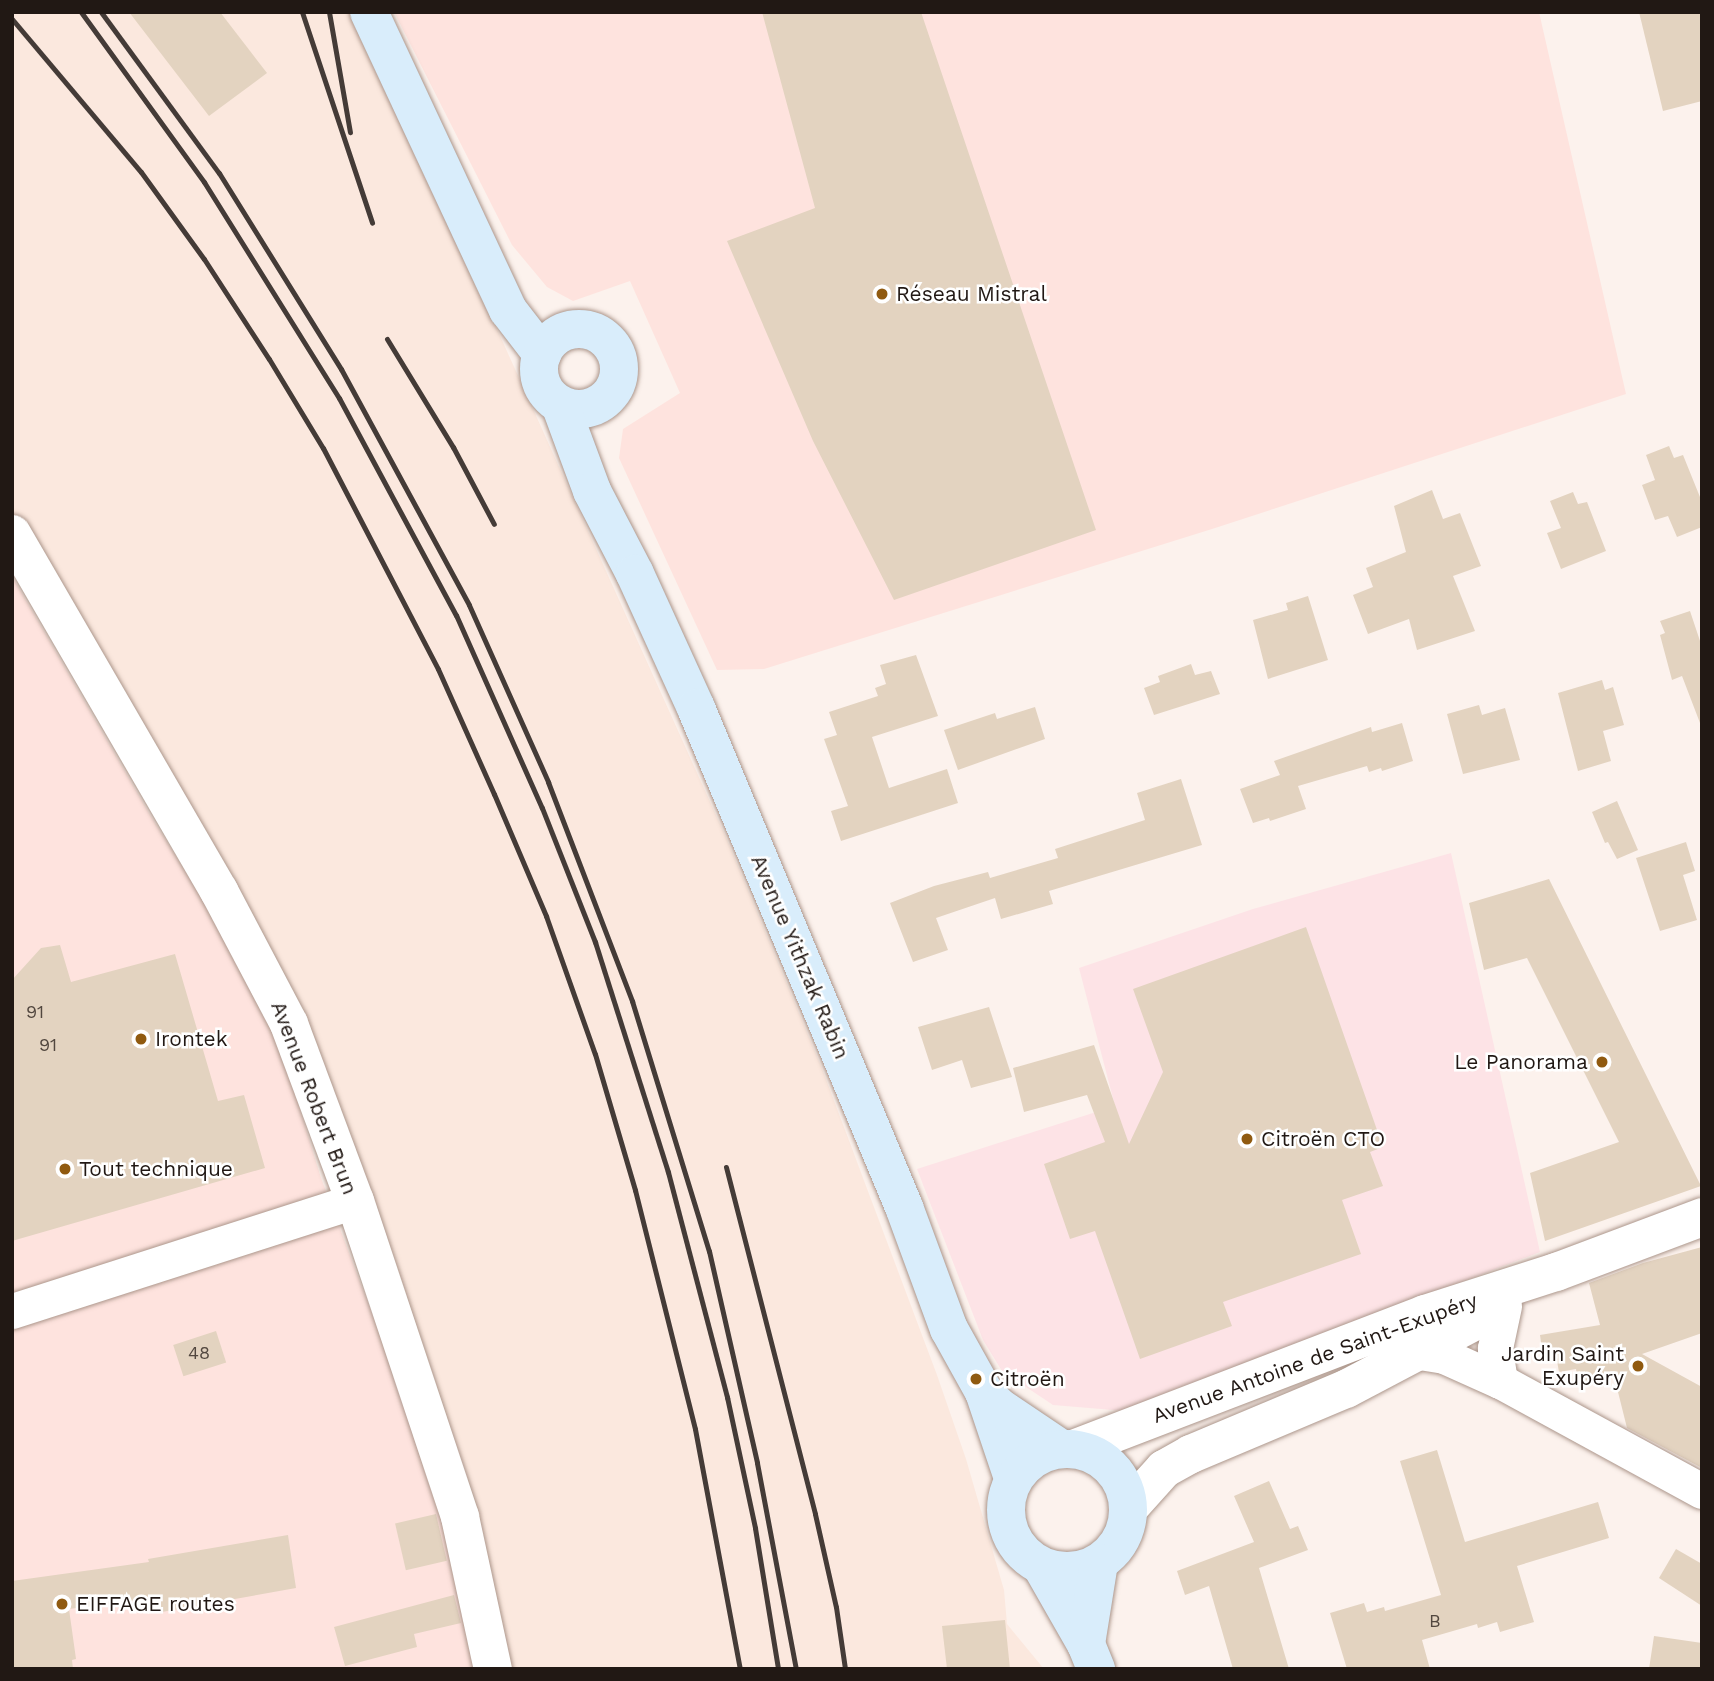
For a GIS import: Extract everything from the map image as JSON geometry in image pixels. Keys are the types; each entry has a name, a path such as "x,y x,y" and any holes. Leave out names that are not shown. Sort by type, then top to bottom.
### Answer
{"main road":[{"path":"369,12 508,310 554,343"},
{"path":"561,407 589,409 599,405 608,398 618,379 617,355 606,339 597,333 576,329 554,343 539,378 547,395 561,407 592,491 611,524"},
{"path":"599,405 601,478 611,524"},
{"name":"Avenue Yithzak Rabin","path":"611,524 696,708 771,884 904,1207 949,1329 984,1392 1013,1478"},
{"name":"Avenue Yithzak Rabin","path":"984,1392 999,1407 1068,1448"},
{"path":"1042,1567 1071,1571 1099,1563 1115,1549 1125,1530 1128,1509 1124,1487 1113,1469 1096,1455 1068,1448 1042,1453 1025,1463 1013,1478 1006,1498 1009,1529 1025,1555 1042,1567 1091,1656"},
{"path":"1091,1656 1099,1563"}],"street":[{"name":"Avenue Robert Brun","path":"12,534 219,891 289,1024 355,1201 460,1517 493,1669"},
{"path":"12,1311 355,1201"},
{"name":"Avenue Antoine de Saint-Exupéry","path":"1068,1448 1425,1314 1556,1272 1702,1217"},
{"name":"Avenue Antoine de Saint-Exupéry","path":"1128,1509 1164,1469 1191,1454 1346,1389 1504,1306 1556,1272"},
{"path":"1500,1381 1495,1348 1504,1306"},
{"path":"1324,1354 1375,1348 1419,1350 1444,1356 1500,1381 1702,1491"}],"shaded area":[{"path":"12,12 354,12 725,835 821,1066 937,1375 966,1459 1004,1590 1007,1624 1044,1669 511,1669 316,1056 12,513"},
{"path":"394,12 1539,12 1626,394 1212,529 764,669 717,670 619,458 623,429 680,393 630,281 573,301 547,287 512,245"},
{"path":"12,576 152,818 267,1002 321,1178 384,1346 441,1477 474,1669 12,1669"},
{"path":"1451,853 1540,1252 1125,1411 1053,1405 1002,1371 983,1340 917,1169 1115,1106 1079,968 1253,909"}],"building":[{"path":"129,12 220,12 267,73 209,116"},
{"name":"Réseau Mistral","path":"762,12 921,12 1096,530 894,600 813,441 727,241 815,208"},
{"path":"1639,12 1702,12 1702,101 1663,111"},
{"path":"1669,446 1674,458 1683,455 1702,502 1702,527 1677,537 1668,516 1655,520 1642,485 1655,480 1646,455"},
{"path":"1432,490 1443,519 1460,513 1481,566 1453,576 1475,631 1417,650 1409,619 1368,634 1353,595 1373,587 1366,568 1406,552 1394,506"},
{"path":"1573,492 1578,504 1587,502 1606,551 1561,569 1547,533 1561,528 1550,501"},
{"path":"1308,596 1328,660 1268,679 1253,620 1288,610 1286,603"},
{"path":"1690,611 1702,647 1700,723 1682,676 1672,680 1660,635 1665,633 1660,621"},
{"path":"916,655 938,716 872,737 889,788 947,769 958,803 841,841 831,811 848,806 824,739 837,735 829,712 878,696 875,688 886,684 880,665"},
{"path":"1191,664 1195,675 1211,671 1220,694 1154,715 1144,688 1160,682 1158,676"},
{"path":"1602,680 1605,690 1613,687 1624,725 1603,731 1611,761 1578,771 1558,693"},
{"path":"1479,705 1482,715 1505,708 1520,760 1463,774 1447,714"},
{"path":"1035,707 1045,739 958,770 944,730 995,713 997,719"},
{"path":"1402,723 1413,761 1382,771 1381,768 1369,772 1367,766 1298,786 1306,809 1270,821 1269,818 1253,823 1240,789 1280,775 1274,761 1371,727 1372,732"},
{"path":"1181,779 1202,845 1049,891 1053,904 1001,919 995,898 936,918 948,950 913,962 890,903 934,886 988,872 990,878 1058,858 1055,849 1145,820 1137,793"},
{"path":"1617,801 1638,850 1617,859 1608,842 1605,843 1592,812"},
{"path":"1686,842 1695,871 1683,875 1697,920 1660,931 1636,858"},
{"name":"Le Panorama","path":"1549,879 1701,1186 1545,1241 1530,1173 1619,1142 1527,958 1484,970 1469,903"},
{"name":"Citroën CTO","path":"1306,927 1383,1147 1370,1152 1383,1186 1342,1200 1361,1254 1223,1302 1232,1326 1140,1359 1095,1231 1070,1239 1044,1164 1105,1142 1087,1095 1024,1112 1013,1068 1094,1045 1129,1144 1163,1072 1133,989"},
{"path":"60,945 71,982 175,954 218,1101 244,1095 265,1168 12,1241 12,980 41,948"},
{"path":"989,1007 1012,1077 971,1088 962,1060 932,1070 918,1027"},
{"name":"Jardin Saint Exupéry","path":"1702,1247 1702,1333 1642,1354 1702,1387 1702,1468 1627,1428 1614,1376 1578,1382 1576,1369 1559,1372 1557,1361 1544,1363 1540,1335 1600,1325 1589,1283 1643,1263"},
{"path":"216,1331 226,1362 183,1376 173,1345"},
{"path":"1437,1450 1465,1542 1598,1502 1609,1538 1517,1566 1534,1622 1500,1632 1497,1622 1478,1628 1477,1624 1422,1640 1430,1669 1347,1669 1330,1613 1364,1603 1367,1612 1384,1607 1385,1611 1441,1595 1400,1461"},
{"path":"1269,1481 1290,1529 1298,1526 1308,1550 1259,1568 1289,1669 1233,1669 1209,1586 1185,1595 1177,1571 1254,1542 1234,1496"},
{"path":"436,1514 447,1561 406,1570 395,1523"},
{"name":"EIFFAGE routes","path":"288,1535 296,1588 156,1613 153,1598 69,1609 76,1659 72,1660 73,1669 12,1667 12,1581 149,1562 148,1559"},
{"path":"1676,1549 1702,1564 1702,1606 1659,1578"},
{"path":"454,1595 461,1623 414,1634 417,1647 345,1666 334,1627"},
{"path":"1005,1620 1010,1669 947,1669 942,1626"},
{"path":"1654,1636 1702,1643 1702,1669 1649,1669"}],"railway":[{"path":"81,12 204,182 339,398 456,615 542,808 595,942 668,1172 727,1397 755,1528 778,1669"},
{"path":"101,12 219,173 341,369 469,605 548,782 632,1001 709,1251 757,1463 796,1669"},
{"path":"302,12 372,223"},
{"path":"329,12 350,132"},
{"path":"12,19 141,172 204,259 269,359 323,448 438,669 494,794 546,916 595,1054 635,1190 695,1429 740,1669"},
{"path":"387,339 453,447 494,524"},
{"path":"726,1167 815,1514 836,1607 845,1669"}],"place":[{"name":"Réseau Mistral","path":"882,294"},
{"name":"Irontek","path":"141,1039"},
{"name":"Le Panorama","path":"1602,1062"},
{"name":"Citroën CTO","path":"1247,1139"},
{"name":"Tout technique","path":"65,1169"},
{"name":"Jardin Saint Exupéry","path":"1638,1366"},
{"name":"Citroën","path":"976,1379"},
{"name":"EIFFAGE routes","path":"62,1604"}]}
